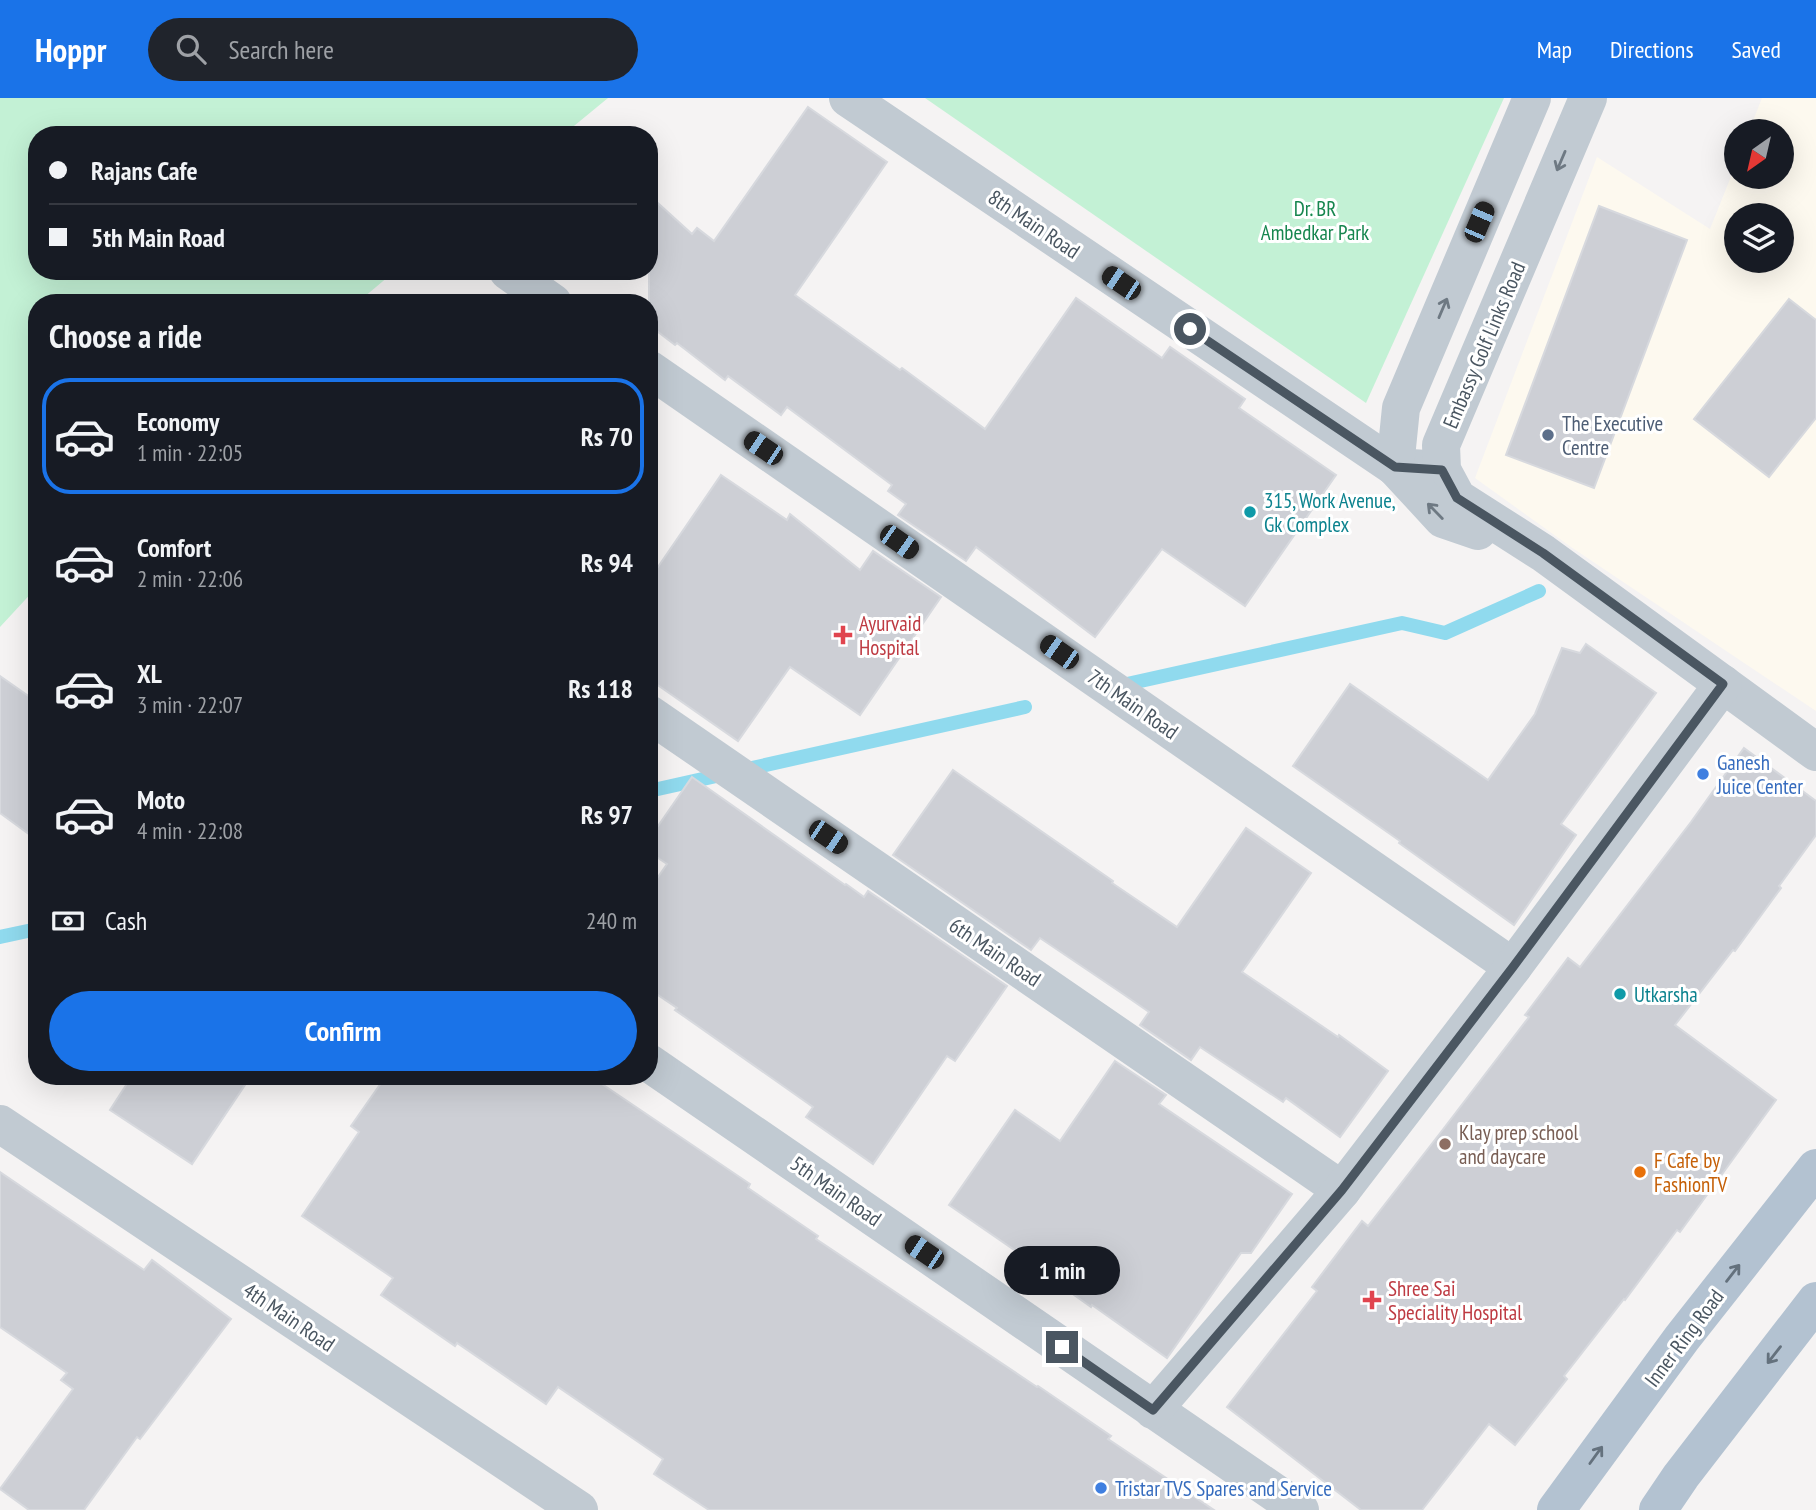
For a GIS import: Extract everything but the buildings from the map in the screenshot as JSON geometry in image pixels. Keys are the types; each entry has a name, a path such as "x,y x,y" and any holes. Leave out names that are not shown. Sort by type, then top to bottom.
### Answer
{"main road":[{"name":"Inner Ring Road","path":"1556,1510 1682,1338 1816,1168"},
{"path":"1658,1510 1681,1476 1816,1301"}],"street":[{"name":"8th Main Road","path":"848,98 1395,467"},
{"path":"1532,98 1401,408 1395,467 1443,519 1543,553"},
{"name":"Embassy Golf Links Road","path":"1442,470 1441,445 1588,98"},
{"path":"521,280 540,294"},
{"name":"7th Main Road","path":"658,375 1513,967"},
{"path":"1395,467 1442,470 1457,498 1543,553 1816,752"},
{"path":"1153,1410 1342,1190 1513,967 1723,684"},
{"name":"6th Main Road","path":"658,720 1342,1190"},
{"name":"5th Main Road","path":"658,1069 1300,1510"},
{"name":"4th Main Road","path":"0,1124 579,1510"}],"shaded area":[{"path":"1762,98 1816,98 1816,711 1571,547 1475,478 1597,157 1710,229 1726,189 1794,189 1794,119 1754,119"}],"green space":[{"path":"0,98 608,98 574,126 28,126 28,280 384,280 368,294 28,294 28,597 0,627"},
{"name":"Dr. BR Ambedkar Park","path":"925,98 1504,98 1366,403"}],"waterway":[{"path":"1118,686 1402,623 1445,633 1539,591"},
{"path":"658,789 1025,707"},
{"path":"0,937 28,931"}],"place":[{"name":"The Executive Centre","path":"1548,435"},
{"name":"315, Work Avenue, Gk Complex","path":"1250,512"},
{"name":"Ayurvaid Hospital","path":"843,635"},
{"name":"Ganesh Juice Center","path":"1703,774"},
{"name":"Utkarsha","path":"1620,994"},
{"name":"Klay prep school and daycare","path":"1445,1144"},
{"name":"F Cafe by FashionTV","path":"1640,1172"},
{"name":"Shree Sai Speciality Hospital","path":"1372,1300"},
{"name":"Tristar TVS Spares and Service","path":"1101,1488"}],"route":[{"path":"1062,1347 1153,1410 1342,1190 1513,967 1723,684 1543,553 1457,498 1442,470 1395,467 1190,329"}]}
